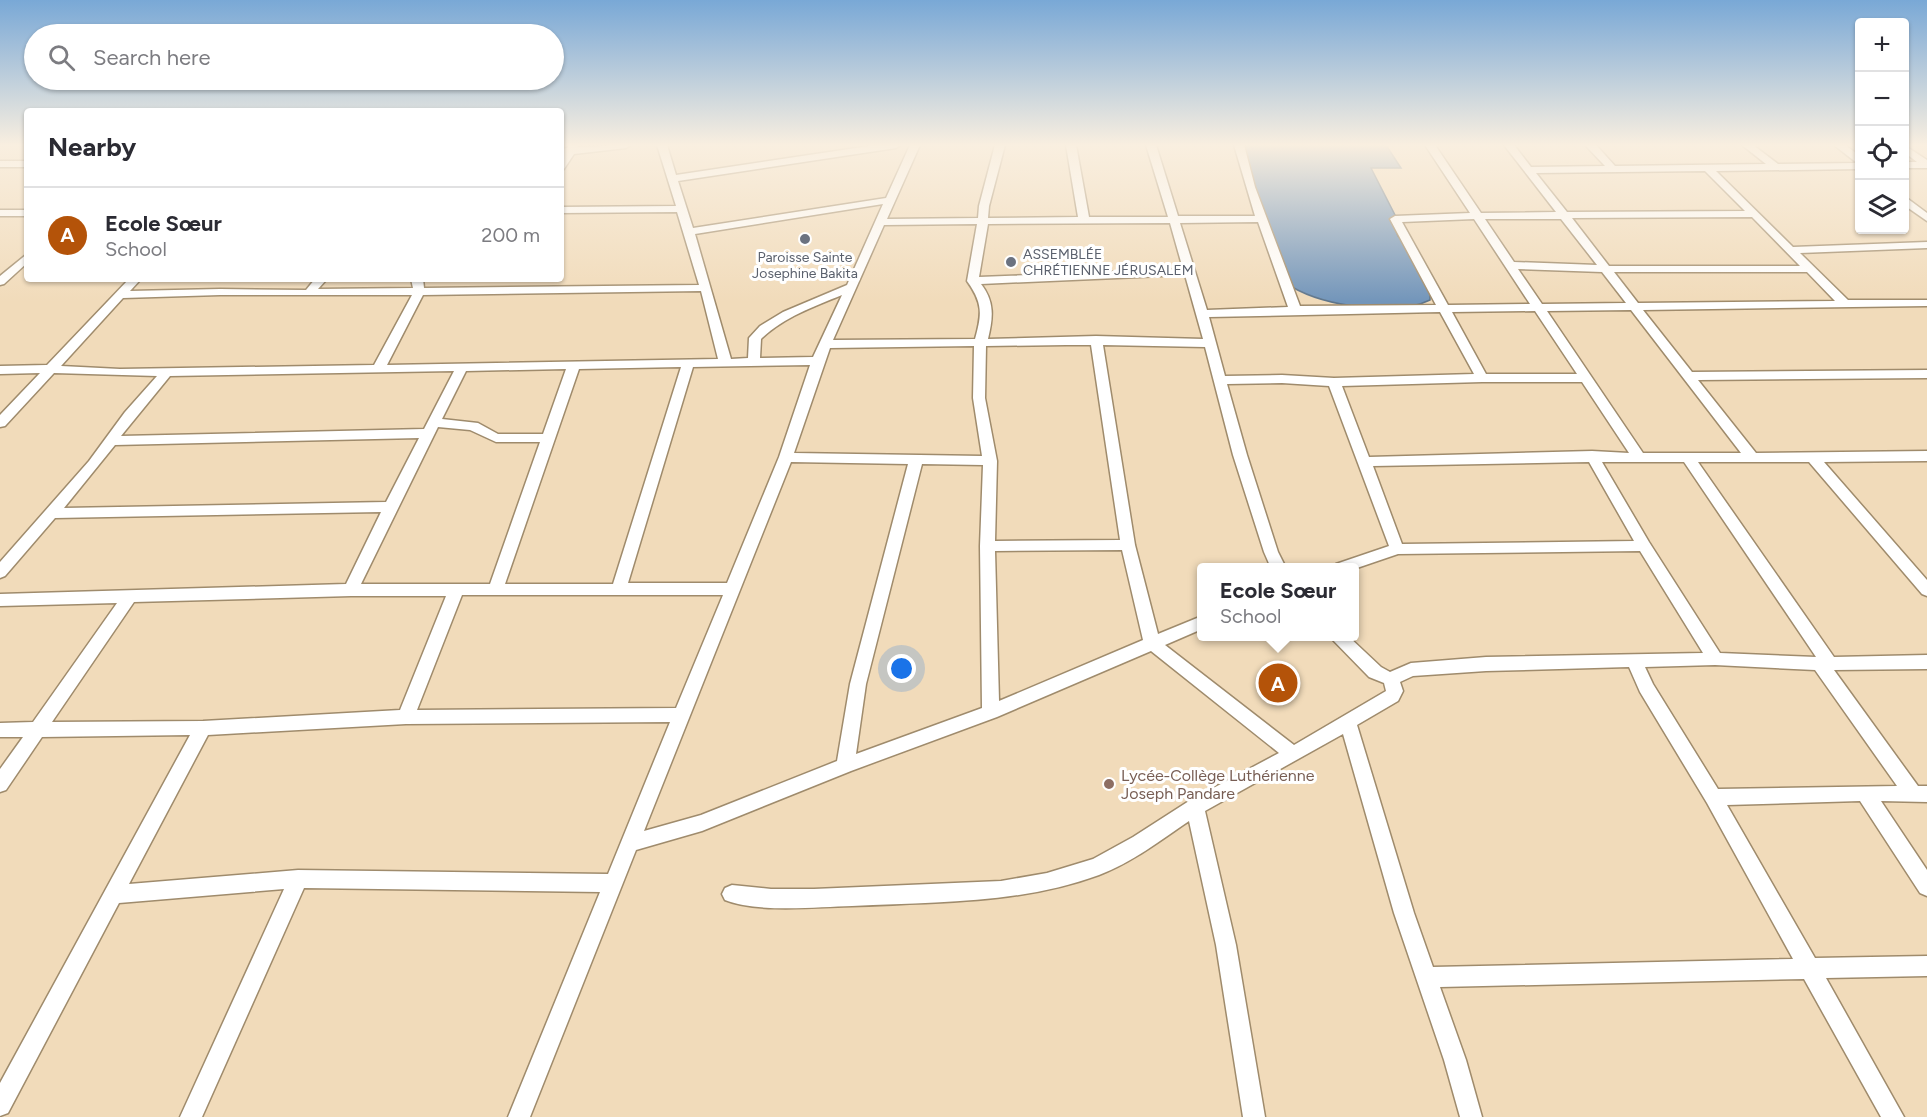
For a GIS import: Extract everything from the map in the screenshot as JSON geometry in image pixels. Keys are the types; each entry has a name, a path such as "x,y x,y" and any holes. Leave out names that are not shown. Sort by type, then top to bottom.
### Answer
{"street":[{"path":"678,197 726,364"},
{"path":"519,1117 786,457 818,361 891,197"},
{"path":"986,197 974,281 981,291 988,315 980,344 979,398 990,461 987,546 992,712"},
{"path":"1080,197 1084,220"},
{"path":"1168,197 1240,455 1271,552 1277,563"},
{"path":"1255,197 1294,310"},
{"path":"1466,197 1639,458"},
{"path":"1549,197 1751,456"},
{"path":"1738,197 1846,305"},
{"path":"690,232 890,200"},
{"path":"1909,203 1927,218"},
{"path":"1915,208 1927,208"},
{"path":"564,210 682,209"},
{"path":"0,213 24,213"},
{"path":"1482,378 1395,219 1479,216 1755,214"},
{"path":"882,222 1262,219"},
{"path":"1790,250 1927,245"},
{"path":"0,282 24,260"},
{"path":"1510,265 1605,269 1808,269"},
{"path":"974,281 1188,272"},
{"path":"0,423 132,282"},
{"path":"220,291 228,282"},
{"path":"309,293 318,282"},
{"path":"497,291 502,282"},
{"path":"120,295 220,291 309,293 419,283 497,291 706,288"},
{"path":"378,369 419,283"},
{"path":"754,363 755,338 761,331 797,311 851,287"},
{"path":"1202,314 1294,310 1926,304"},
{"path":"825,344 980,344 1096,340 1210,343"},
{"path":"1096,340 1128,545 1152,643 1293,754"},
{"path":"0,370 50,369 105,373 573,367 818,361"},
{"path":"618,591 688,364"},
{"path":"351,590 462,367"},
{"path":"495,591 573,367"},
{"path":"0,572 112,441 130,415 167,372"},
{"path":"1688,376 1927,374"},
{"path":"1220,380 1282,379 1334,382 1585,378"},
{"path":"1334,382 1396,549"},
{"path":"112,441 473,426 496,438 549,438"},
{"path":"1364,462 1592,456 1689,459 1751,456 1813,458 1927,456"},
{"path":"1592,456 1644,546 1715,659"},
{"path":"786,457 990,461"},
{"path":"1813,458 1927,590"},
{"path":"1689,459 1825,663 1921,795"},
{"path":"845,766 858,684 916,460"},
{"path":"51,513 391,507"},
{"path":"987,546 1128,545"},
{"path":"1353,563 1396,549 1644,546"},
{"path":"0,600 351,590 733,589"},
{"path":"405,717 456,590"},
{"path":"0,784 129,597"},
{"path":"629,843 702,823 845,766 992,712 1197,624"},
{"path":"732,894 771,898 814,898 1001,890 1047,882 1097,867 1140,843 1195,807 1293,754 1392,696 1395,691 1390,679 1375,672 1341,641"},
{"path":"1390,679 1411,670 1443,666 1715,659 1825,663 1927,662"},
{"path":"1634,661 1646,687 1713,797 1893,1117"},
{"path":"0,730 203,728 405,717 681,715"},
{"path":"1348,722 1404,913 1428,977 1471,1117"},
{"path":"0,1105 203,728"},
{"path":"1713,797 1865,793 1921,795"},
{"path":"1865,793 1927,887"},
{"path":"1195,807 1226,945 1254,1117"},
{"path":"113,894 298,879 615,883"},
{"path":"191,1117 298,879"},
{"path":"1428,977 1927,966"}],"water":[{"path":"1256,197 1386,197 1395,215 1392,220 1398,236 1404,242 1430,293 1430,300 1399,308 1361,307 1323,299 1292,287"}],"place":[{"name":"Paroisse Sainte Josephine Bakita","path":"805,239"},
{"name":"ASSEMBLÉE CHRÉTIENNE JÉRUSALEM","path":"1011,262"},
{"name":"Ecole Sœur","path":"1278,683"},
{"name":"Lycée-Collège Luthérienne Joseph Pandare","path":"1109,784"}]}
